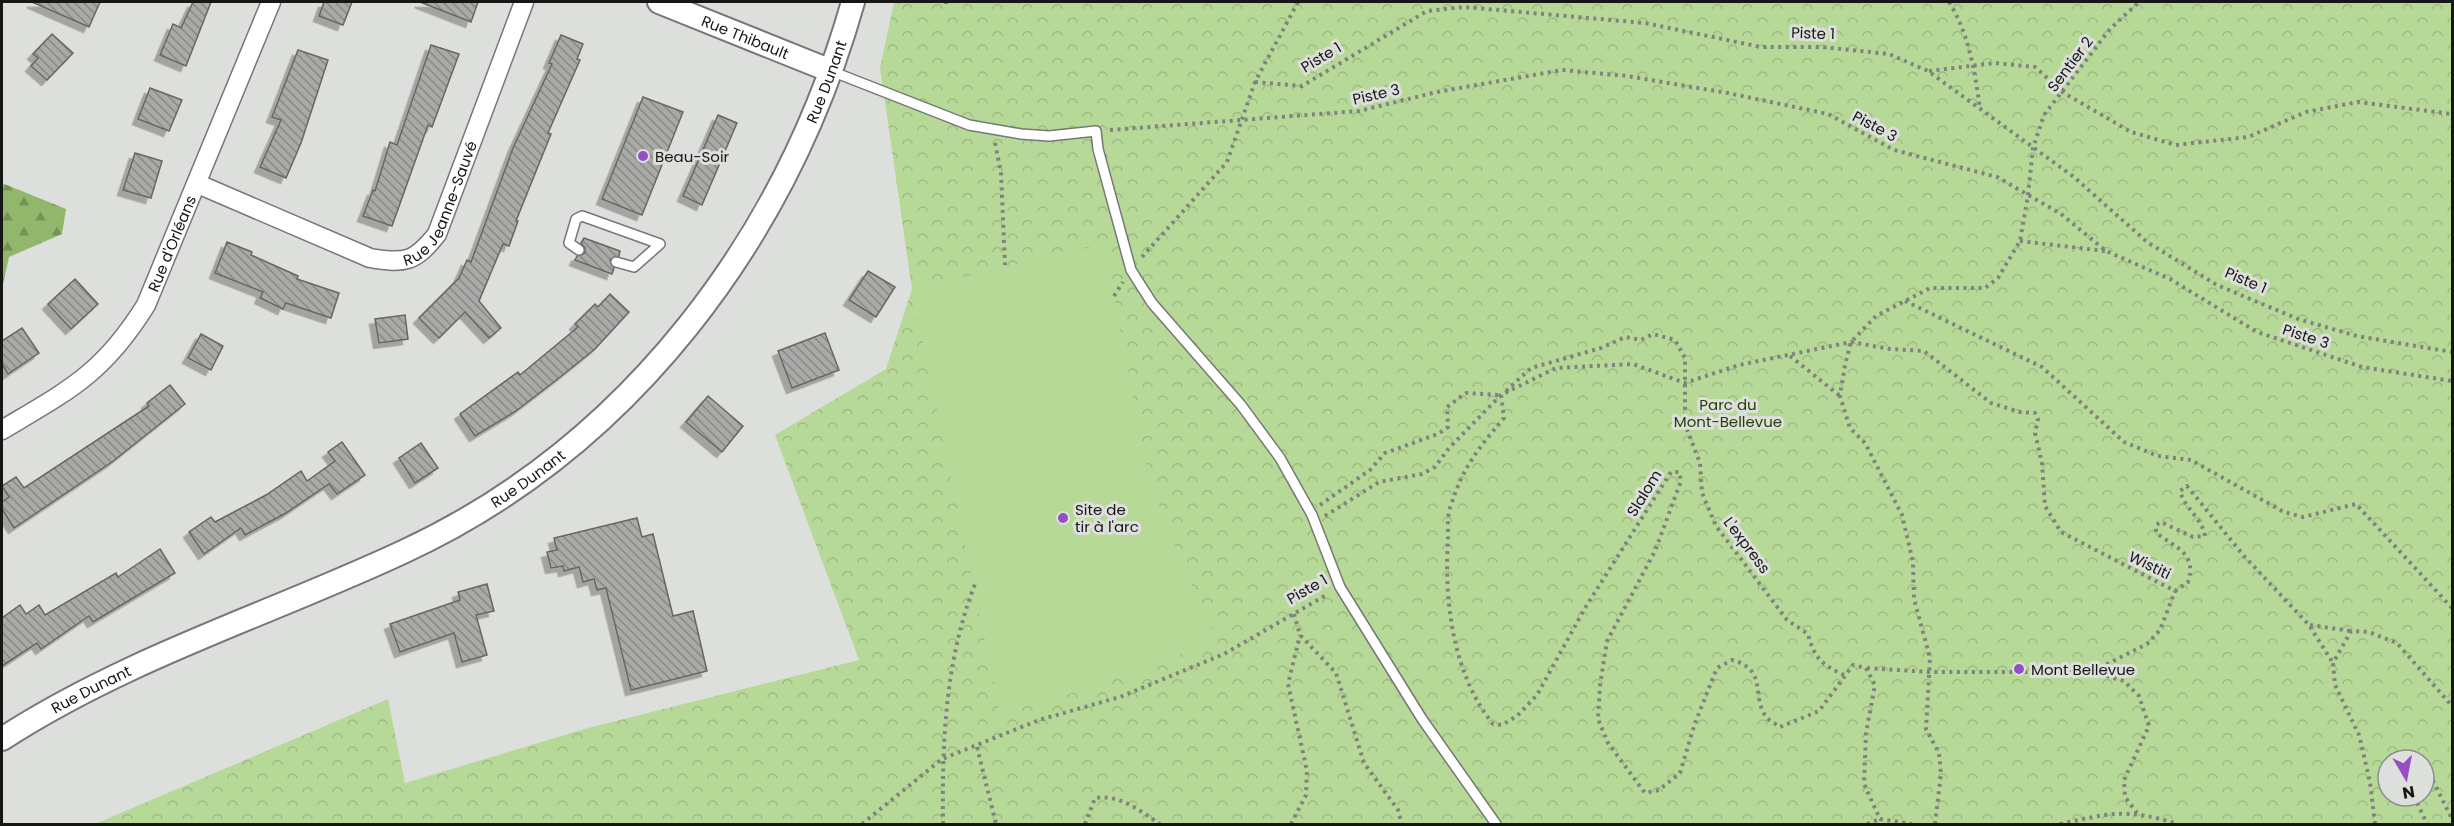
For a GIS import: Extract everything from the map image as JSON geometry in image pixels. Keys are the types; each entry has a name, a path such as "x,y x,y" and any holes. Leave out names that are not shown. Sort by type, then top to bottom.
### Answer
{"street":[{"name":"Rue d'Orléans","path":"2,430 74,388 97,369 126,337 146,305 198,184 271,2"},
{"name":"Rue Jeanne-Sauvé","path":"198,184 370,258 390,262 406,260 422,253 437,234 524,2"},
{"name":"Rue Thibault","path":"659,2 831,71"},
{"name":"Rue Dunant","path":"2,739 73,696 127,668 407,551 460,522 559,454 605,415 648,373 724,280 761,223 788,173 831,71 853,2"}],"lane":[{"path":"831,71 884,90 945,118 993,130"},
{"name":"Piste 1","path":"993,130 1049,136 1096,131 1098,148 1131,270 1152,303 1241,405 1280,458 1312,515 1340,587"},
{"path":"579,250 569,243 576,219 582,216 660,244 634,267 616,262"},
{"path":"1340,587 1422,719 1496,825"}],"path":[{"path":"1131,270 1227,162 1256,82 1281,29 1298,2"},
{"path":"1949,2 1958,16 1974,67 1980,111"},
{"name":"Sentier 2","path":"2020,241 2028,195 2032,148 2044,115 2064,93 2110,29 2139,2"},
{"name":"Piste 1","path":"1256,82 1302,86 1427,11 1464,7 1645,23 1761,47 1822,47 1889,54 1928,71 1980,111 2074,177 2147,242 2217,285 2298,319 2347,333 2452,352"},
{"path":"1928,71 1995,63 2035,67 2064,93 2131,132 2176,145 2248,137 2306,112 2358,102 2452,114"},
{"name":"Piste 3","path":"1099,131 1359,111 1437,92 1562,69 1627,76 1706,90 1828,114 1894,150 1996,177 2061,214 2106,251 2170,279 2257,332 2362,367 2452,381"},
{"path":"993,130 1001,173 1005,265"},
{"path":"1935,825 1941,774 1939,753 1926,729 1930,658 1914,599 1913,562 1902,515 1865,442 1850,428 1840,396 1851,342 1875,315 1930,288 1985,288 1998,278 2020,241 2106,251"},
{"path":"1904,301 2042,367 2124,442 2158,456 2191,460 2284,512 2303,517 2356,504 2452,608"},
{"name":"L'express","path":"1312,515 1324,516 1379,482 1422,474 1435,467 1449,448 1531,368 1601,348 1625,337 1641,340 1653,334 1675,340 1685,358 1685,424 1700,463 1702,493 1716,526 1787,620 1808,634 1813,652 1822,664 1844,675"},
{"path":"1312,515 1322,502 1370,470 1385,453 1438,434 1448,428 1447,407 1466,393 1501,395 1557,368 1585,365 1634,364 1685,382 1739,365 1851,342"},
{"name":"Wistiti","path":"1851,342 1890,349 1924,351 1991,403 2020,412 2035,413 2038,420 2035,433 2042,463 2045,506 2061,532 2175,591 2188,582 2192,569 2187,555 2156,533 2156,525 2161,522 2193,537 2205,536 2203,526 2182,500 2180,491 2187,486 2244,556 2309,625 2333,663"},
{"path":"1790,356 1840,396"},
{"name":"Slalom","path":"1501,395 1504,418 1473,454 1449,511 1446,565 1451,618 1465,675 1482,711 1493,724 1502,725 1510,720 1537,695 1586,608 1671,472 1679,472 1681,481 1655,551 1607,641 1600,686 1598,718 1601,727 1608,743 1645,793 1659,790 1680,773 1695,723 1717,668 1732,660 1745,664 1755,676 1767,718 1780,727 1819,711 1844,675"},
{"path":"943,825 942,759 954,659 964,614 975,584"},
{"name":"Piste 1","path":"862,825 942,759 977,747 1039,720 1120,697 1224,654 1340,587"},
{"path":"2093,672 2147,644 2160,630 2175,591"},
{"path":"1294,614 1300,635 1336,673 1364,763 1398,810 1402,825"},
{"path":"2309,625 2369,632 2397,643 2452,706"},
{"path":"2351,631 2333,663 2335,685 2359,735 2370,782 2375,825"},
{"path":"1291,825 1306,795 1307,771 1288,684 1300,635"},
{"path":"1844,675 1853,665 1929,672 2093,672 2124,681 2139,696 2149,726 2124,780 2125,797 2137,813"},
{"path":"1866,668 1875,685 1866,733 1864,784 1880,819"},
{"path":"977,747 996,825"},
{"path":"2436,787 2452,819"},
{"path":"1085,825 1086,814 1095,798 1108,796 1130,804 1160,825"},
{"path":"2419,808 2427,825"},
{"path":"2060,825 2106,815 2137,813 2178,825"},
{"path":"1867,825 1880,819 1912,825"}],"green space":[{"name":"Parc du Mont-Bellevue","path":"894,2 2452,2 2452,824 95,824 388,699 405,783 588,728 859,660 775,435 886,369 912,289 880,68"},
{"path":"2,183 66,209 62,234 9,257 2,289"},
{"name":"Site de tir à l'arc","path":"1104,244 1148,476 1180,560 1216,638 1110,681 1000,713 912,289"}],"building":[{"path":"32,2 100,2 89,27"},
{"path":"193,2 211,2 186,66 160,55 173,24 181,28"},
{"path":"324,2 352,2 343,25 319,16"},
{"path":"420,2 478,2 471,22"},
{"path":"52,34 73,53 47,80 31,66 38,58 33,54"},
{"path":"561,35 583,44 577,59 580,60 548,133 551,134 516,221 518,221 509,246 503,244 479,301 501,328 489,338 465,312 439,338 419,318 459,278 467,260 471,262 513,148 552,64 549,63"},
{"path":"431,45 459,54 432,127 428,125 392,226 363,216 373,190 375,191 390,142 397,145"},
{"path":"298,50 328,60 301,143 286,178 260,167 281,120 272,117"},
{"path":"150,88 182,100 169,131 138,119"},
{"name":"Beau-Soir","path":"643,97 683,112 642,215 602,199"},
{"path":"718,115 737,123 702,205 683,196"},
{"path":"135,153 162,161 151,198 123,190"},
{"path":"584,238 620,251 619,256 610,260 614,268 612,274 575,260 577,256 585,253 585,248 581,243"},
{"path":"227,242 298,276 297,279 339,293 331,318 286,303 283,309 260,298 263,292 215,273"},
{"path":"868,271 895,287 876,317 849,300"},
{"path":"75,279 98,304 71,329 48,304"},
{"path":"610,294 629,312 595,349 516,411 475,436 460,414 518,372 520,375 578,327 575,324 595,304 598,307"},
{"path":"405,315 408,339 379,343 375,319"},
{"path":"22,328 39,353 8,374 2,364 2,341"},
{"path":"825,333 839,370 792,388 778,351"},
{"path":"201,334 223,346 211,370 188,358"},
{"path":"170,385 185,404 112,462 14,528 2,509 2,502 9,497 2,486 16,477 24,488 149,406 147,403"},
{"path":"708,396 743,426 722,452 686,422"},
{"path":"342,442 365,475 337,494 329,484 286,513 245,535 241,528 204,554 189,532 211,517 215,522 266,495 301,471 307,481 335,461 328,452"},
{"path":"421,443 438,468 415,483 399,458"},
{"path":"637,518 642,537 653,534 673,616 693,611 707,671 631,690 606,588 597,590 594,579 583,582 579,567 564,571 563,566 551,568 547,552 557,550 554,538"},
{"path":"160,549 175,573 93,622 89,616 41,649 37,643 2,666 2,618 20,605 26,614 39,605 45,615 116,573 118,577"},
{"path":"487,584 494,611 476,615 487,655 462,662 454,633 400,652 390,624 460,600 458,592"}],"place":[{"name":"Beau-Soir","path":"643,156"},
{"name":"Site de tir à l'arc","path":"1063,518"},
{"name":"Mont Bellevue","path":"2019,669"}]}
